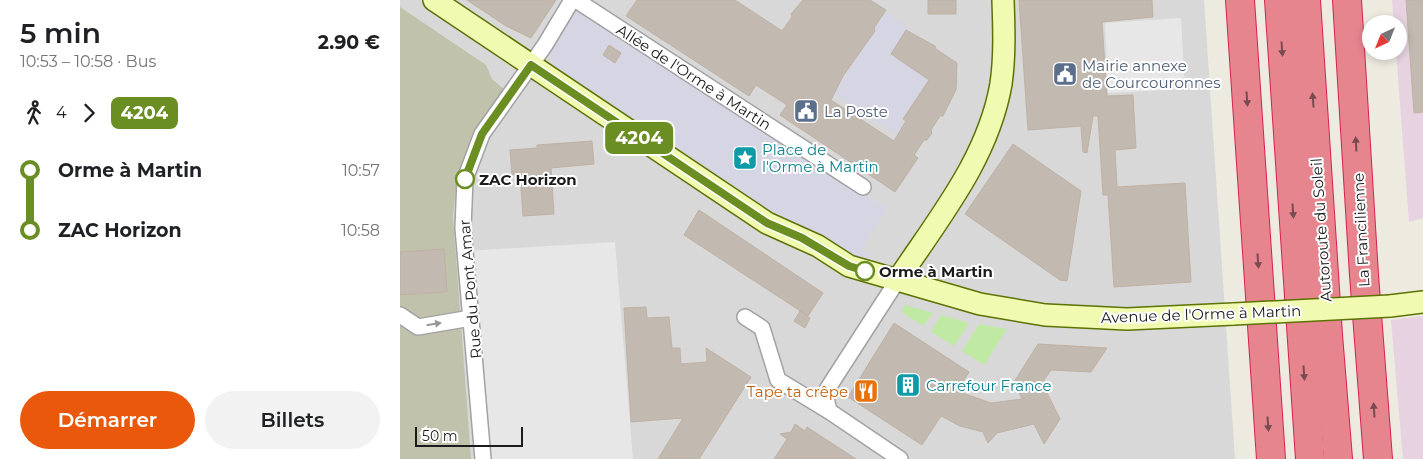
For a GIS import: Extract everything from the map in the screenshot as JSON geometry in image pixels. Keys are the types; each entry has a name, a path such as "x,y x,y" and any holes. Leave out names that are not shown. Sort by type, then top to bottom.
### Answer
{"highway":[{"path":"1240,0 1271,459"},
{"name":"Autoroute du Soleil","path":"1279,0 1310,459"},
{"name":"Autoroute du Soleil","path":"1306,0 1338,459"},
{"name":"La Francilienne","path":"1347,0 1364,275 1378,459"}],"main road":[{"name":"Avenue de l'Orme à Martin","path":"434,0 767,223 818,246 849,266 897,281 980,304 1045,315 1127,319 1390,306 1423,302"},
{"path":"897,281 964,181 980,151 1001,84 1004,45 1003,0"}],"street":[{"name":"Rue du Pont Amar","path":"483,459 463,228 465,179 482,134 531,65 572,0"},
{"name":"Allée de l'Orme à Martin","path":"576,0 863,187"},
{"path":"829,411 826,398 828,388 897,281"},
{"path":"400,315 418,327 472,318"},
{"path":"745,317 762,328 778,380 829,411 897,458"}],"shaded area":[{"path":"400,0 1204,0 1235,459 400,459"},
{"path":"1392,0 1423,0 1423,218 1409,222 1397,60 1408,60 1408,15 1393,15"},
{"name":"Place de l'Orme à Martin","path":"578,5 887,209 861,250 871,257 867,261 852,256 789,225 556,69 552,63 551,46"},
{"path":"400,7 486,65 492,79 505,90 471,138 457,179 453,216 471,459 400,459"},
{"path":"887,11 907,28 891,54 926,78 927,83 897,135 834,94 851,63 854,62"},
{"path":"1181,18 1185,89 1108,93 1105,23"},
{"path":"615,242 633,459 483,459 465,251"},
{"path":"1423,316 1423,459 1403,459 1391,320"}],"green space":[{"path":"905,305 933,313 923,326 901,312"},
{"path":"941,315 969,323 954,346 931,332"},
{"path":"979,324 1007,329 984,365 962,351"}],"building":[{"path":"467,0 556,0 531,38 506,26"},
{"path":"637,0 735,0 782,31 792,17 791,14 803,0 870,0 886,10 874,28 875,31 843,76 831,100 894,141 906,121 903,119 929,80 891,54 906,30 935,46 936,49 957,63 956,90 943,116 940,116 931,130 932,133 927,140 924,140 914,155 918,158 895,192 780,115 787,105 756,85 749,96 626,16"},
{"path":"928,0 956,0 956,14 928,14"},
{"name":"Mairie annexe de Courcouronnes","path":"1019,0 1152,0 1153,17 1102,22 1107,96 1133,95 1136,148 1115,150 1117,187 1185,183 1191,282 1114,287 1108,195 1103,195 1098,116 1093,116 1087,153 1083,152 1081,126 1028,130"},
{"path":"1406,0 1423,0 1423,112 1414,113"},
{"path":"609,45 621,53 615,63 603,55"},
{"path":"592,141 594,164 551,168 554,214 523,216 520,174 512,175 510,150 537,148 537,145"},
{"path":"1013,144 1081,191 1067,281 1060,280 965,214"},
{"path":"699,210 823,293 808,316 684,235"},
{"path":"444,249 447,292 400,295 400,252"},
{"path":"646,307 647,318 669,317 672,348 680,348 681,364 707,362 706,348 751,377 699,459 658,459 683,418 631,422 624,308"},
{"path":"800,311 810,318 805,328 794,321"},
{"path":"894,323 969,372 957,391 991,403 1022,399 1014,382 1038,344 1107,348 1091,372 1051,370 1042,383 1060,419 1044,444 1034,424 997,433 988,443 983,432 960,426 941,416 922,445 848,397"},
{"path":"795,424 805,431 807,427 856,459 774,459 787,439 780,434 791,432"}],"bus line":[{"name":"4204","path":"465,179 482,134 531,65 767,223 818,246 849,266 865,271"}],"place":[{"name":"Mairie annexe de Courcouronnes","path":"1065,74"},
{"name":"La Poste","path":"806,111"},
{"name":"Place de l'Orme à Martin","path":"745,158"},
{"name":"ZAC Horizon","path":"465,179"},
{"name":"Orme à Martin","path":"865,271"},
{"name":"Carrefour France","path":"908,385"},
{"name":"Tape ta crêpe","path":"866,391"}]}
